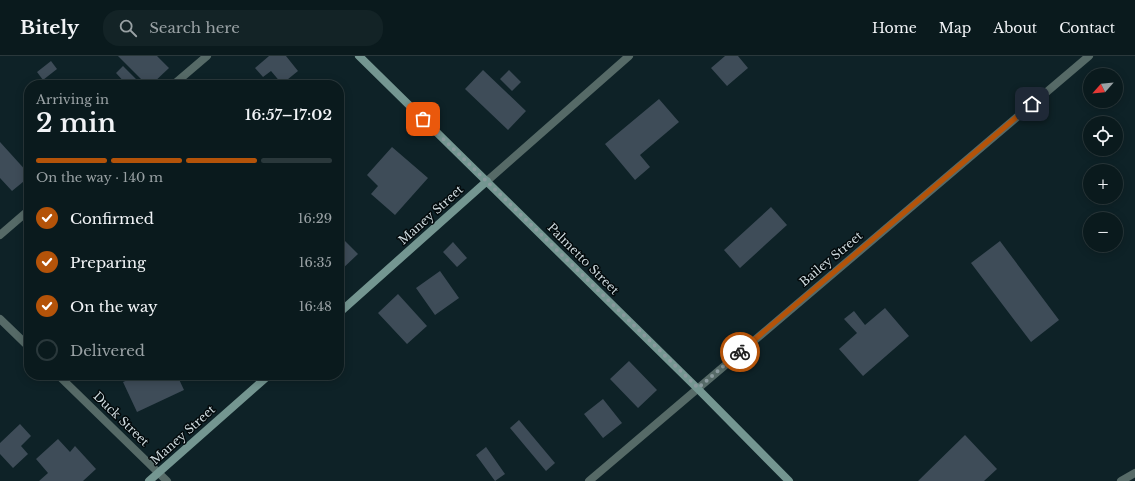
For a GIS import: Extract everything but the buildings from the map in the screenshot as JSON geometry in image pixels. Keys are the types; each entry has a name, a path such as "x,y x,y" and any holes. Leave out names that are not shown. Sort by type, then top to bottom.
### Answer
{"street":[{"path":"179,80 207,56"},
{"name":"Palmetto Street","path":"359,56 698,388 789,481"},
{"name":"Maney Street","path":"344,309 629,56"},
{"name":"Bailey Street","path":"589,481 1088,56"},
{"path":"0,235 24,214"},
{"path":"0,319 24,342"},
{"name":"Duck Street","path":"63,380 167,481"},
{"name":"Maney Street","path":"149,481 263,380"},
{"path":"1120,481 1135,473"}],"way so far":[{"path":"423,119 698,388 740,352"}],"route":[{"path":"740,352 1032,104"}]}
